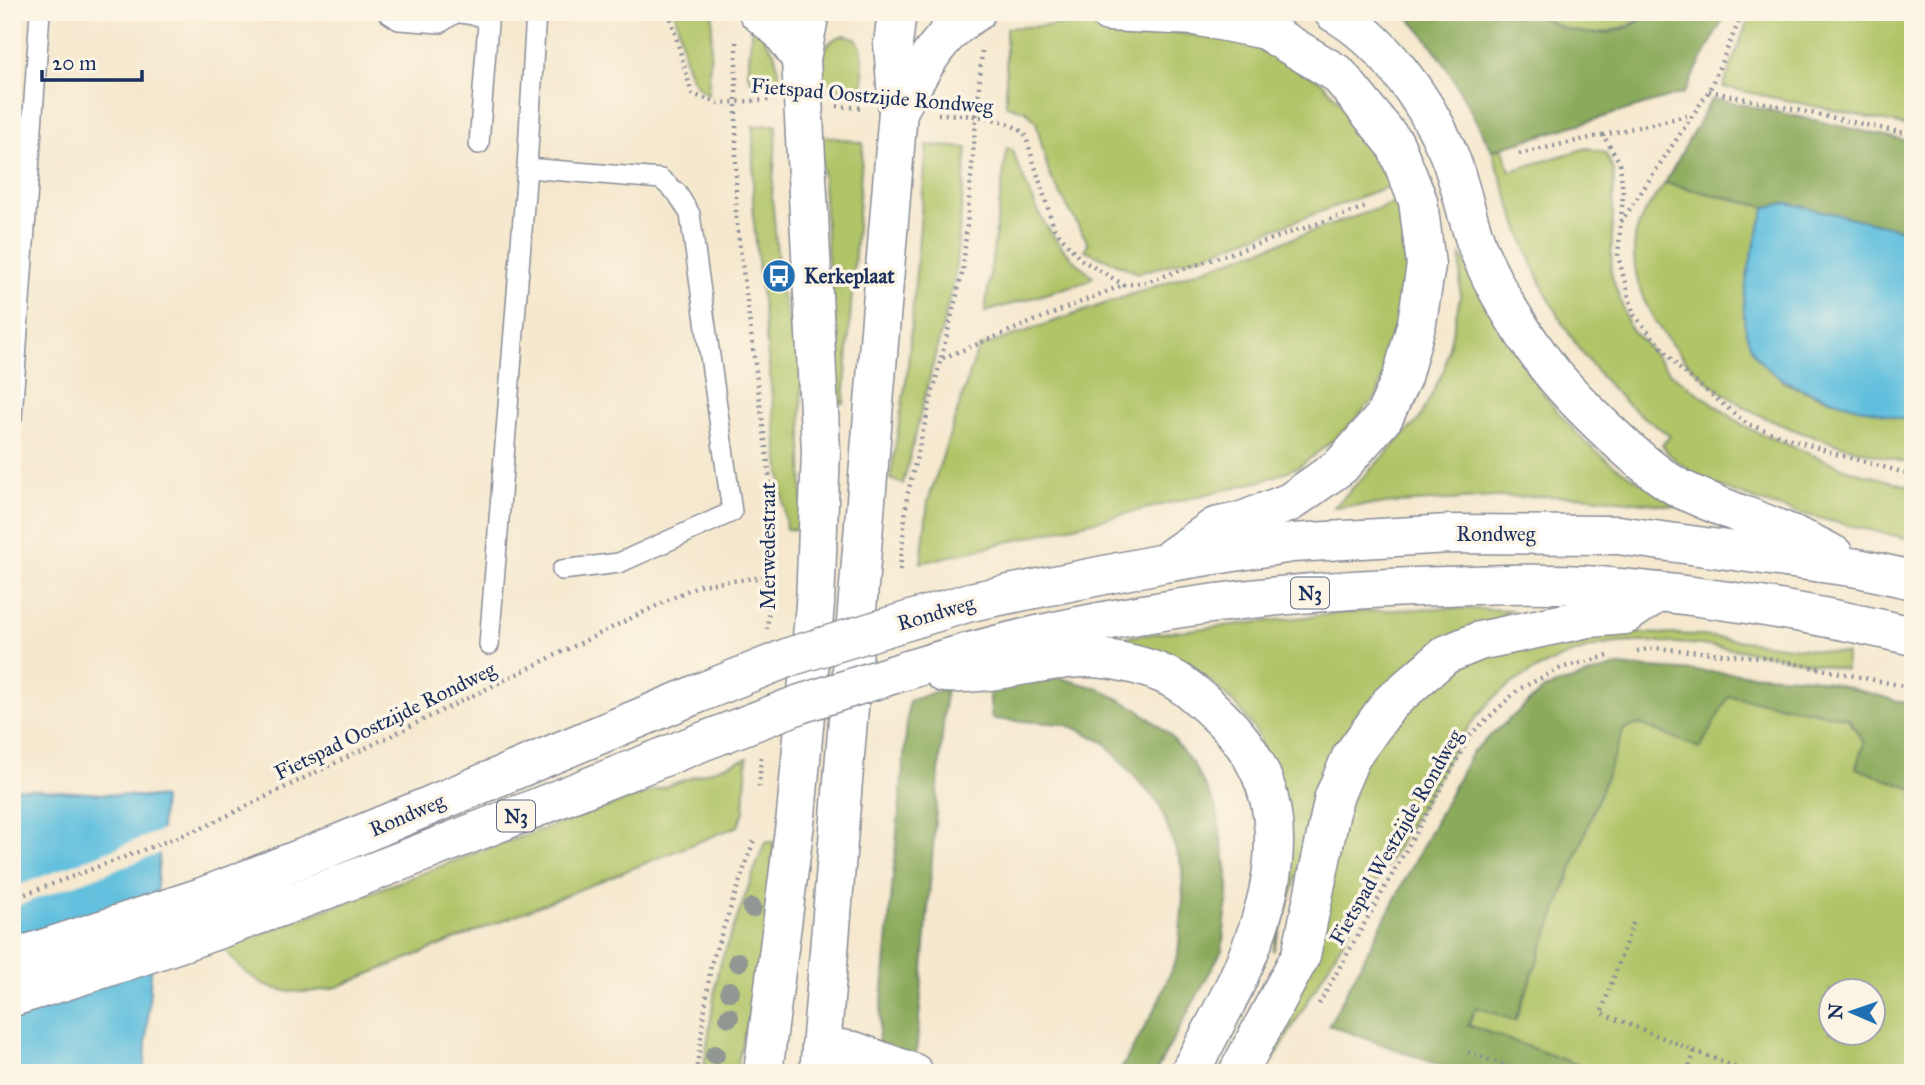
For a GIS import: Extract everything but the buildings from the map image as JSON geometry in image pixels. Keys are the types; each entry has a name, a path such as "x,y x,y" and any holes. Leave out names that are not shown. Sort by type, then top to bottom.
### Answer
{"main road":[{"path":"763,1073 796,815 815,604 821,451 801,59 810,12"},
{"path":"897,12 893,44 898,111 820,1059 854,1051 914,1073"},
{"name":"N3","path":"1108,12 1195,16 1265,30 1338,74 1395,144 1418,201 1426,265 1417,322 1402,377 1384,417 1341,466 1290,502 1242,521 1215,527 1164,563"},
{"name":"N3","path":"1333,12 1352,22 1397,70 1429,117 1447,150 1479,250 1509,312 1548,367 1637,457 1681,489 1798,535 1858,568"},
{"path":"898,111 933,50 957,23 979,28"},
{"path":"747,25 781,31 801,59"},
{"name":"Rondweg","path":"12,997 116,966 333,846 697,694 792,656 970,602 1164,563 1292,543 1475,534 1618,535 1858,568 1913,580"},
{"name":"Rondweg","path":"12,959 338,886 800,704 904,671 966,663 1113,617 1253,597 1384,587 1540,583 1659,592 1811,612 1913,636"},
{"path":"1238,1073 1301,955 1334,797 1350,757 1368,729 1390,703 1445,655 1479,641 1589,618 1625,615 1659,592"},
{"name":"N3","path":"966,663 1115,660 1172,675 1240,736 1268,787 1273,828 1270,895 1237,985 1189,1073"}],"lane":[{"path":"12,417 40,12"},
{"path":"387,12 399,20 440,23 454,12 481,16 488,23 479,144"},
{"path":"489,645 527,168 536,12"},
{"path":"527,168 661,179 677,193 690,214 732,512 619,563 562,570"}],"path":[{"name":"Fietspad Oostzijde Rondweg","path":"669,12 692,94 718,103 802,103 977,117 1015,125 1024,134 1054,228 1080,259 1124,285"},
{"path":"1620,223 1709,91 1743,12"},
{"name":"Merwedestraat","path":"747,25 734,101 736,217 769,472 772,576 766,642"},
{"path":"979,28 977,117 963,270 943,358 1124,285 1146,282 1366,207"},
{"path":"1709,91 1913,135"},
{"path":"1519,154 1692,115"},
{"path":"1603,135 1620,163 1623,194 1618,256 1634,315 1679,369 1747,424 1832,453 1913,475"},
{"name":"Fietspad Oostzijde Rondweg","path":"12,899 215,822 699,585 772,576"},
{"path":"1632,652 1655,648 1768,658 1913,688"},
{"name":"Fietspad Westzijde Rondweg","path":"1313,1015 1472,733 1519,690 1561,668 1620,654"},
{"path":"759,790 761,749"},
{"path":"696,1073 711,964 757,830"},
{"path":"1633,923 1601,1013 1751,1073"},
{"path":"1687,1073 1695,1050"},
{"path":"1468,1052 1527,1073"}],"green space":[{"path":"1662,11 1727,12 1684,93 1492,150 1442,60 1403,12 1538,12 1568,29 1604,33 1626,28"},
{"path":"674,12 713,12 708,95 692,79"},
{"path":"1538,12 1655,12 1626,26 1596,33 1581,33 1566,30"},
{"path":"1751,12 1913,12 1913,127 1723,87"},
{"path":"752,21 774,52 782,87 752,82 748,74"},
{"path":"1097,23 1256,43 1323,83 1373,139 1395,184 1201,256 1138,273 1085,250 1088,243 1049,174 1036,122 1026,111 1006,105 1006,28"},
{"path":"845,35 856,38 862,49 864,93 817,89 825,48 836,38"},
{"path":"1711,100 1722,100 1913,142 1913,232 1787,203 1766,207 1665,183"},
{"path":"777,125 772,196 780,289 801,365 803,530 786,529 753,214 753,126"},
{"path":"820,135 863,143 844,403 837,402"},
{"path":"927,145 967,148 955,276 903,484 890,479 907,375"},
{"path":"1007,148 1012,150 1034,203 1052,234 1063,249 1093,276 1088,281 985,312"},
{"path":"1587,148 1606,153 1614,172 1611,273 1629,326 1669,372 1747,428 1849,470 1913,487 1913,540 1777,507 1706,480 1680,464 1662,445 1670,436 1628,405 1597,372 1575,343 1541,284 1515,220 1492,150 1503,149 1510,171"},
{"path":"1665,183 1766,207 1747,277 1783,382 1815,395 1913,422 1913,465 1809,435 1749,410 1698,373 1676,350 1657,324 1643,297 1635,268 1635,239 1639,224"},
{"path":"1411,197 1416,259 1378,395 1341,434 1300,466 1265,480 921,563 928,501 978,348"},
{"path":"1461,255 1528,371 1568,424 1592,448 1618,468 1683,507 1580,496 1494,497 1334,507 1419,420 1444,370 1460,297"},
{"path":"1440,608 1511,610 1492,622 1327,782 1273,952 1287,883 1259,736 1238,707 1206,677 1177,660 1130,649 1125,637 1350,612"},
{"path":"1581,631 1696,635 1846,654 1846,670 1703,645 1618,643 1588,649 1556,660 1513,683 1490,702 1462,735 1266,1073 1255,1073 1350,787 1385,723 1449,672 1493,649"},
{"path":"1616,666 1813,678 1913,705 1913,789 1856,768 1864,743 1848,718 1729,696 1700,748 1640,724 1624,729 1515,1021 1476,1007 1468,1025 1601,1073 1461,1073 1329,1025 1472,752 1544,689"},
{"path":"987,675 1050,675 1100,689 1139,710 1169,734 1193,764 1216,807 1229,885 1222,950 1155,1073 1119,1073 1156,1007 1178,955 1183,898 1182,867 1159,804 1105,743 1080,730 1063,724 992,719"},
{"path":"946,688 916,1056 878,1044 909,701"},
{"path":"1728,696 1848,718 1864,743 1856,768 1913,789 1913,1073 1601,1073 1468,1026 1476,1006 1515,1021 1623,729 1640,724 1700,748"},
{"path":"747,758 744,812 738,826 337,987 302,992 273,988 247,973 224,948 478,852"},
{"path":"765,842 774,842 763,962 735,1073 703,1073 718,970"}],"water":[{"path":"1787,203 1913,232 1913,422 1820,395 1787,381 1763,364 1748,340 1744,307 1750,264 1766,207"},
{"path":"12,788 163,798 144,1073 12,1073"}],"pier":[{"path":"162,830 161,853 12,908 12,888"}],"place":[{"name":"Kerkeplaat","path":"779,276"}]}
